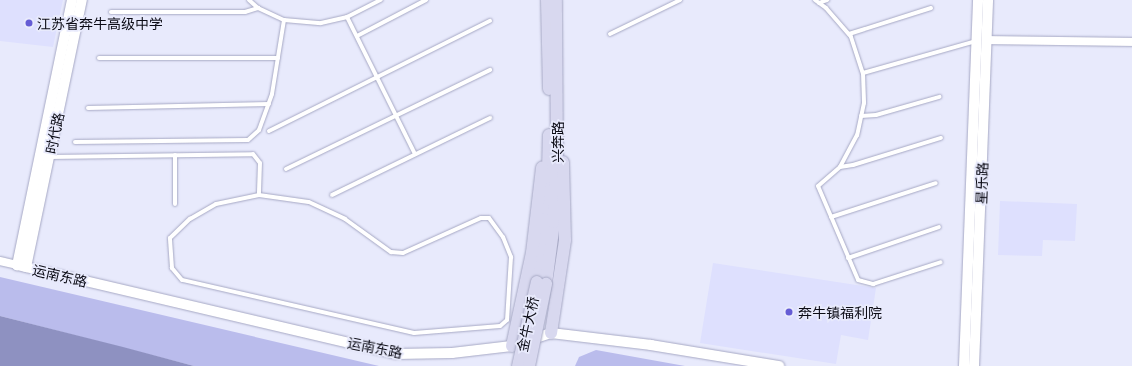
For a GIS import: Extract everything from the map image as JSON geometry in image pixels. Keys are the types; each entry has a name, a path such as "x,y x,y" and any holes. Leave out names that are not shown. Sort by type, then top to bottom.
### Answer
{"main road":[{"path":"547,0 553,130 565,182 565,240 552,333"},
{"name":"兴奔路","path":"541,283 554,222 553,130 556,0"},
{"path":"512,346 532,254 538,192 553,130"},
{"name":"金牛大桥","path":"518,366 541,283"},
{"name":"金牛大桥","path":"529,366 541,283"}],"street":[{"name":"时代路","path":"22,266 72,0"},
{"name":"时代路","path":"22,266 49,156 82,0"},
{"name":"星乐路","path":"974,366 981,40 978,0"},
{"name":"星乐路","path":"964,366 981,40 988,0"},
{"path":"981,40 1132,42"},
{"name":"运南东路","path":"0,261 396,354 452,353 512,346 552,333 651,345 779,366"}],"lane":[{"path":"249,0 258,8 284,20 321,23 347,17 381,0"},
{"path":"357,36 426,0"},
{"path":"610,34 680,0"},
{"path":"817,1 827,0"},
{"path":"817,1 826,8 848,34 863,73 864,102 857,135 840,167 818,186 858,280 873,284 941,262"},
{"path":"111,12 245,12 258,8"},
{"path":"848,34 931,8"},
{"path":"347,17 415,154"},
{"path":"75,142 248,140 259,130 269,104 284,20"},
{"path":"269,131 490,21"},
{"path":"863,73 981,40"},
{"path":"99,58 278,58"},
{"path":"286,169 490,70"},
{"path":"861,116 876,115 939,97"},
{"path":"88,108 269,104"},
{"path":"332,195 490,118"},
{"path":"840,167 853,165 941,138"},
{"path":"49,156 253,154 260,164 258,195"},
{"path":"175,155 175,204"},
{"path":"831,217 936,183"},
{"path":"258,195 309,202 344,219 391,252 403,253 481,218 489,218 503,237 511,257 507,320 500,326 414,333 182,280 172,268 170,238 190,219 216,204 258,195"},
{"path":"848,258 939,227"}],"shaded area":[{"name":"江苏省奔牛高级中学","path":"0,0 63,0 53,47 0,41"},
{"path":"1000,201 1077,204 1075,241 1043,240 1042,256 998,255"},
{"name":"奔牛镇福利院","path":"713,263 876,288 868,340 841,335 836,364 700,343"},
{"path":"0,277 379,366 194,366 0,316"},
{"path":"0,316 123,347 194,366 0,366"},
{"path":"596,350 685,366 575,366 579,357"}],"place":[{"name":"江苏省奔牛高级中学","path":"29,23"},
{"name":"奔牛镇福利院","path":"789,312"}]}
